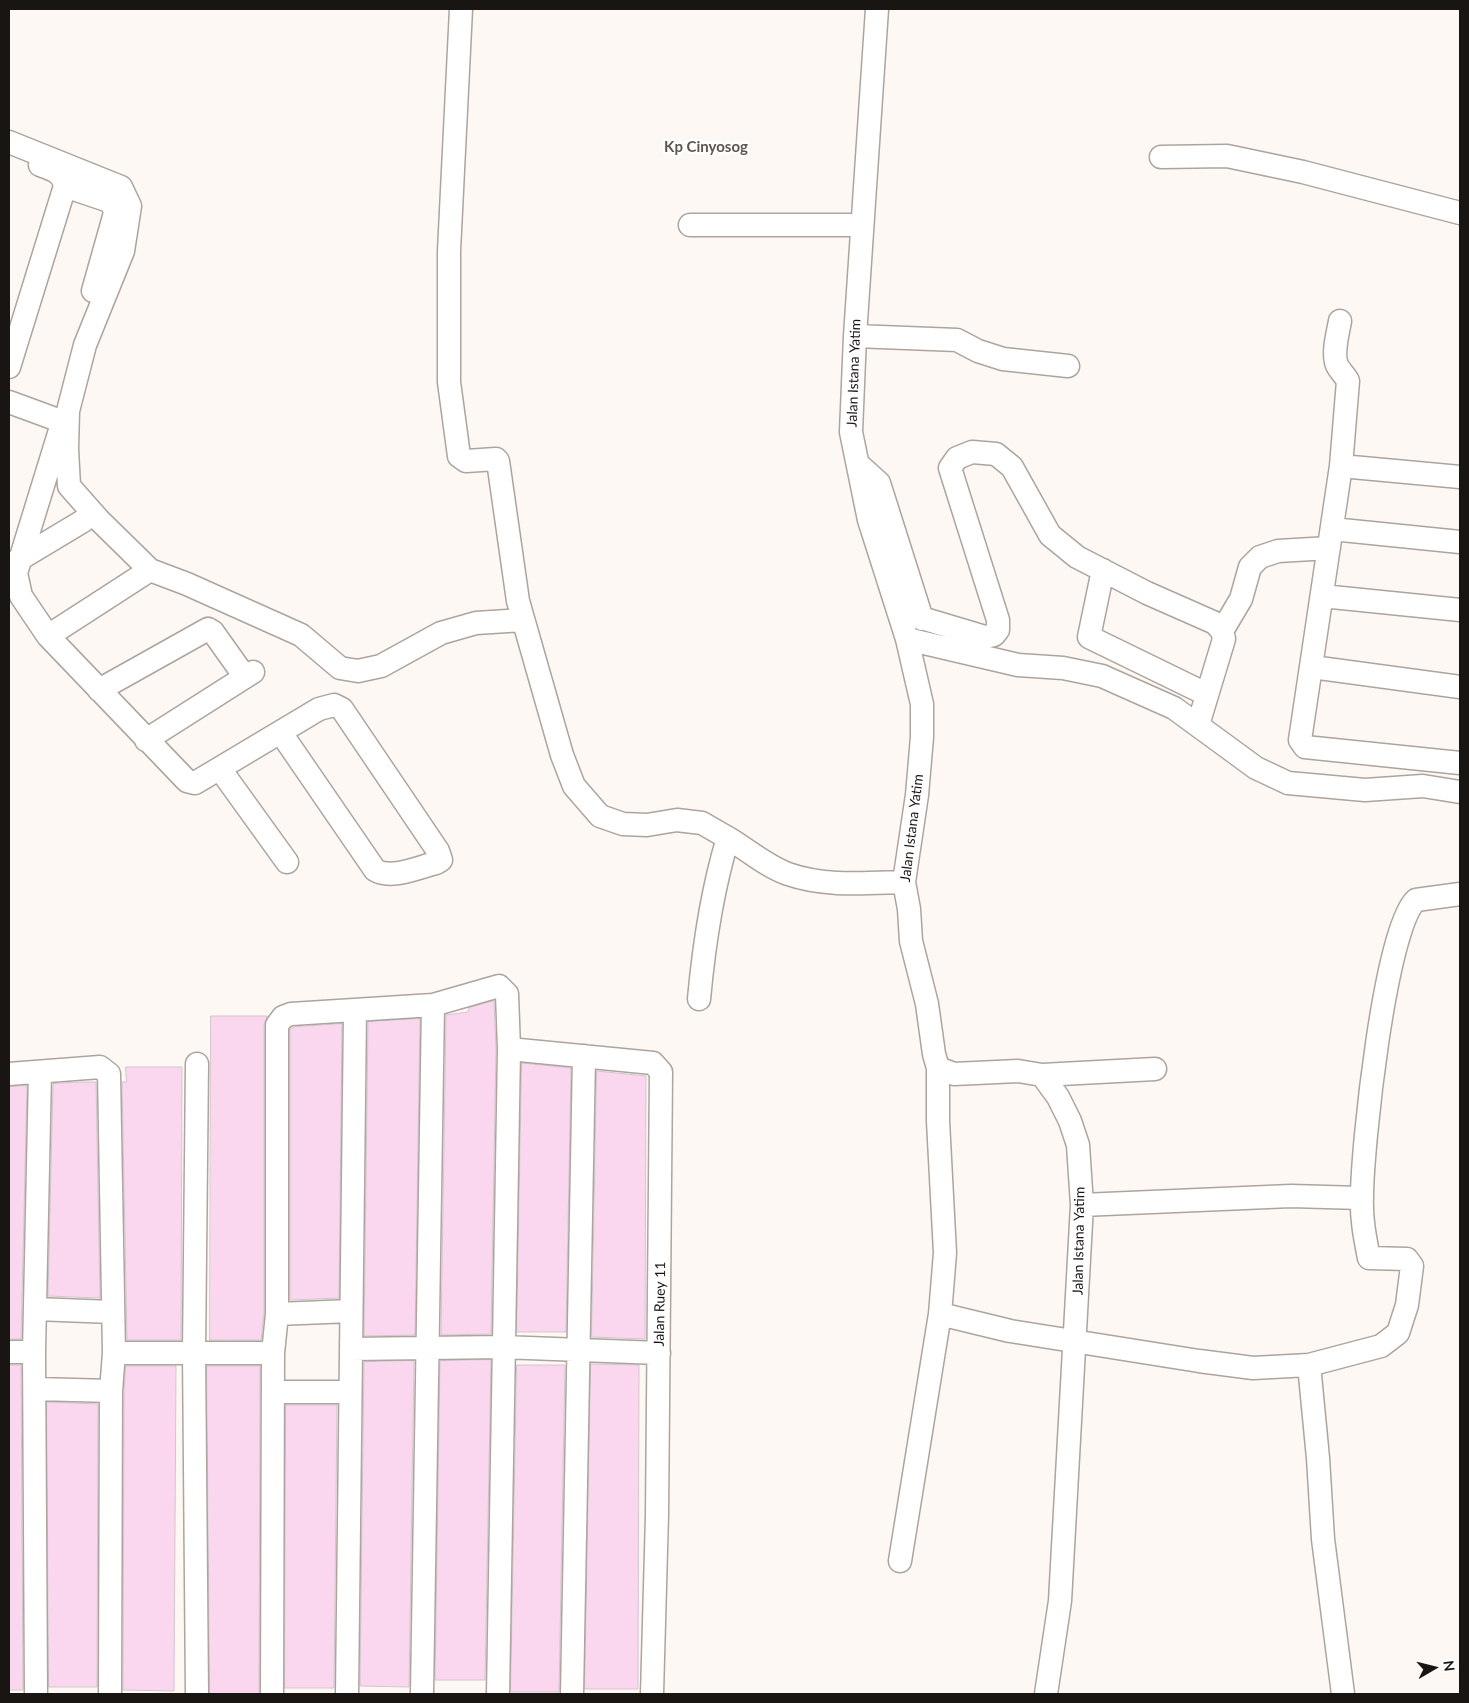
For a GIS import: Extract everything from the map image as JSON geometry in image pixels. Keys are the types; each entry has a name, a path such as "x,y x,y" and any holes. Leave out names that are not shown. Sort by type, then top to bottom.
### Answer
{"street":[{"path":"461,9 449,251 449,382 460,459 498,461 518,601 562,755 574,786 600,816 622,824 647,825 677,820 702,823 771,866 789,874 846,883 904,882"},
{"name":"Jalan Istana Yatim","path":"877,9 855,336 851,432 869,520 907,639 922,704 922,737 917,795 904,882 909,909 911,941 927,1004 934,1054 938,1068 938,1121 945,1253 940,1314 900,1561"},
{"path":"9,142 122,187 130,206 123,251 85,345 68,411 66,450 69,486 147,572 187,584 301,636 340,668 358,671 381,666 441,633 476,623 523,620"},
{"path":"9,154 59,172 63,177 65,186 9,367"},
{"path":"1161,158 1228,156 1303,172 1460,212"},
{"path":"65,186 78,192 109,200 112,202 115,213 58,420 61,427 60,435 18,560 16,573 21,596 48,636 186,781 195,783 327,706 334,705 342,709 438,851 441,860 436,863 392,874 380,873 375,870 281,733"},
{"path":"690,225 862,225"},
{"path":"1340,321 1336,360 1337,367 1348,381 1341,466 1300,740 1301,744 1305,747 1460,763"},
{"path":"855,336 957,340 978,351 1004,359 1068,366"},
{"path":"9,402 58,420"},
{"path":"898,611 985,637 994,635 998,630 998,620 951,478 950,468 957,458 972,452 996,454 1012,467 1050,535 1077,557 1147,593 1215,622 1222,631 1224,639 1221,654 1206,694 1198,726"},
{"path":"858,464 879,483 922,618"},
{"path":"1341,466 1460,477"},
{"path":"18,560 83,521"},
{"path":"1222,631 1241,598 1250,567 1260,557 1331,539 1460,542"},
{"path":"1103,570 1090,637 1206,694"},
{"path":"48,636 147,572"},
{"path":"1322,596 1460,610"},
{"path":"99,690 208,629 213,632 249,674 146,740"},
{"path":"907,639 1018,665 1063,668 1102,676 1174,708 1256,768 1288,783 1365,790 1423,786 1460,792"},
{"path":"1312,667 1460,687"},
{"path":"220,769 287,862"},
{"path":"699,999 709,919 728,838"},
{"path":"940,1314 1010,1331 1253,1368 1309,1365 1381,1346 1398,1333 1407,1305 1412,1266 1410,1261 1406,1259 1369,1258 1362,1198 1366,1116 1384,1002 1404,918 1416,900 1460,894"},
{"path":"272,1694 273,1353 277,1314 277,1025 283,1017 291,1014 433,1005 499,986 507,994 508,1049 497,1694 510,1694"},
{"path":"422,1694 433,1005"},
{"path":"347,1694 349,1392 355,1011"},
{"name":"Jalan Ruey 11","path":"508,1049 653,1063 661,1072 659,1353 652,1694"},
{"path":"572,1694 584,1056"},
{"path":"197,1064 194,1352 197,1694"},
{"path":"9,1074 100,1067 109,1074 114,1353 111,1392 110,1694"},
{"path":"938,1068 954,1074 1018,1070 1042,1075 1155,1069"},
{"path":"36,1694 36,1389 34,1352 40,1073"},
{"name":"Jalan Istana Yatim","path":"1042,1075 1058,1097 1070,1121 1078,1145 1082,1205 1076,1342 1060,1601 1046,1694"},
{"path":"1082,1205 1291,1196 1362,1198"},
{"path":"36,1309 112,1312"},
{"path":"277,1314 351,1311"},
{"path":"351,1349 502,1347 659,1353"},
{"path":"9,1352 34,1352"},
{"path":"114,1353 273,1353"},
{"path":"1309,1365 1318,1458 1322,1539 1342,1694"},
{"path":"36,1389 111,1392"},
{"path":"274,1392 349,1392"}],"building":[{"path":"494,1001 496,1049 491,1334 441,1335 446,1015 468,1012 469,1008"},
{"path":"211,1016 267,1016 264,1025 264,1313 261,1340 210,1340"},
{"path":"420,1019 415,1335 364,1336 368,1022"},
{"path":"342,1024 339,1298 290,1300 290,1029 294,1027"},
{"path":"522,1063 571,1068 566,1332 517,1332"},
{"path":"126,1067 182,1067 181,1340 127,1340 122,1082 126,1082"},
{"path":"597,1071 646,1076 645,1339 592,1337"},
{"path":"96,1082 100,1298 48,1296 53,1084"},
{"path":"27,1086 21,1339 9,1339 9,1087"},
{"path":"491,1360 485,1680 435,1680 440,1361"},
{"path":"414,1361 409,1687 360,1686 364,1362"},
{"path":"591,1364 639,1365 638,1689 585,1689"},
{"path":"9,1365 21,1365 23,1690 9,1690"},
{"path":"517,1365 565,1365 559,1692 511,1692"},
{"path":"126,1366 176,1366 174,1691 123,1690 124,1392"},
{"path":"207,1366 260,1366 259,1694 210,1694"},
{"path":"47,1402 98,1404 97,1687 49,1687"},
{"path":"286,1405 337,1405 334,1688 285,1688"}],"district":[{"name":"Kp Cinyosog","path":"706,147"}]}
